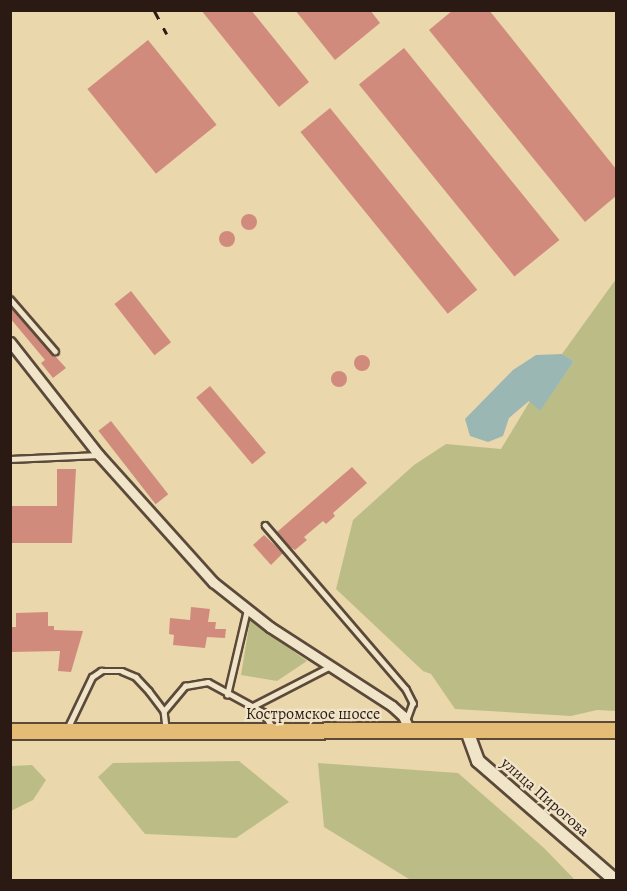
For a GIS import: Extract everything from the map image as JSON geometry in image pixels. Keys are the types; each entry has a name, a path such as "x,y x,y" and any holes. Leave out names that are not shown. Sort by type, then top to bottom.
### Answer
{"highway":[{"name":"Костромское шоссе","path":"10,731 275,732 408,726 467,730 616,730"}],"street":[{"path":"10,342 99,455 197,565 246,610 329,667 392,706 408,726"},
{"name":"улица Пирогова","path":"467,730 478,761 615,880"}],"lane":[{"path":"10,299 55,351"},
{"path":"10,459 99,455"},
{"path":"265,525 406,689 413,703 408,726"},
{"path":"227,695 246,610"},
{"path":"253,706 329,667"},
{"path":"67,732 87,686 101,671 122,671 136,676 164,711 167,732"},
{"path":"164,711 185,686 197,682 208,682 227,695 253,706 270,720 275,732"}],"green space":[{"path":"616,279 616,711 597,710 571,716 455,709 431,674 423,671 336,589 353,520 414,465 446,444 501,449 530,401 540,410 574,361 562,354"},
{"path":"250,620 307,661 277,681 241,675"},
{"path":"239,761 289,802 236,838 145,834 98,777 113,763"},
{"path":"318,763 458,773 544,848 575,880 409,879 324,827"},
{"path":"32,765 46,780 33,800 11,811 11,766"}],"water":[{"path":"562,354 574,361 540,411 529,401 509,418 503,436 488,442 470,436 465,419 513,370 536,355"}],"building":[{"path":"201,10 251,10 309,82 279,107"},
{"path":"295,10 370,10 380,23 335,60"},
{"path":"453,10 489,10 616,169 616,196 585,222 429,30"},
{"path":"148,40 217,125 156,174 87,89"},
{"path":"404,48 559,240 514,276 359,85"},
{"path":"330,108 477,290 448,314 300,132"},
{"path":"249,214 257,222 249,230 241,222"},
{"path":"227,231 235,239 227,247 219,239"},
{"path":"131,291 171,342 154,355 114,304"},
{"path":"10,306 66,368 53,378 41,363 45,360 10,318"},
{"path":"362,355 370,363 362,371 354,363"},
{"path":"339,371 347,379 339,387 331,379"},
{"path":"210,386 266,453 252,464 196,398"},
{"path":"111,421 168,494 156,504 98,431"},
{"path":"352,467 367,483 333,513 335,516 326,524 323,521 304,537 307,540 295,550 290,547 277,532"},
{"path":"57,469 76,469 72,543 10,543 10,506 57,506"},
{"path":"264,535 283,553 271,565 253,545"},
{"path":"191,607 210,609 208,622 216,622 215,629 226,629 225,638 207,637 205,648 173,645 174,635 169,634 170,618 190,620"},
{"path":"48,612 48,626 54,626 54,630 83,631 71,672 58,671 60,651 10,652 10,627 16,627 16,613"}],"railway":[{"path":"154,10 167,34"}]}
